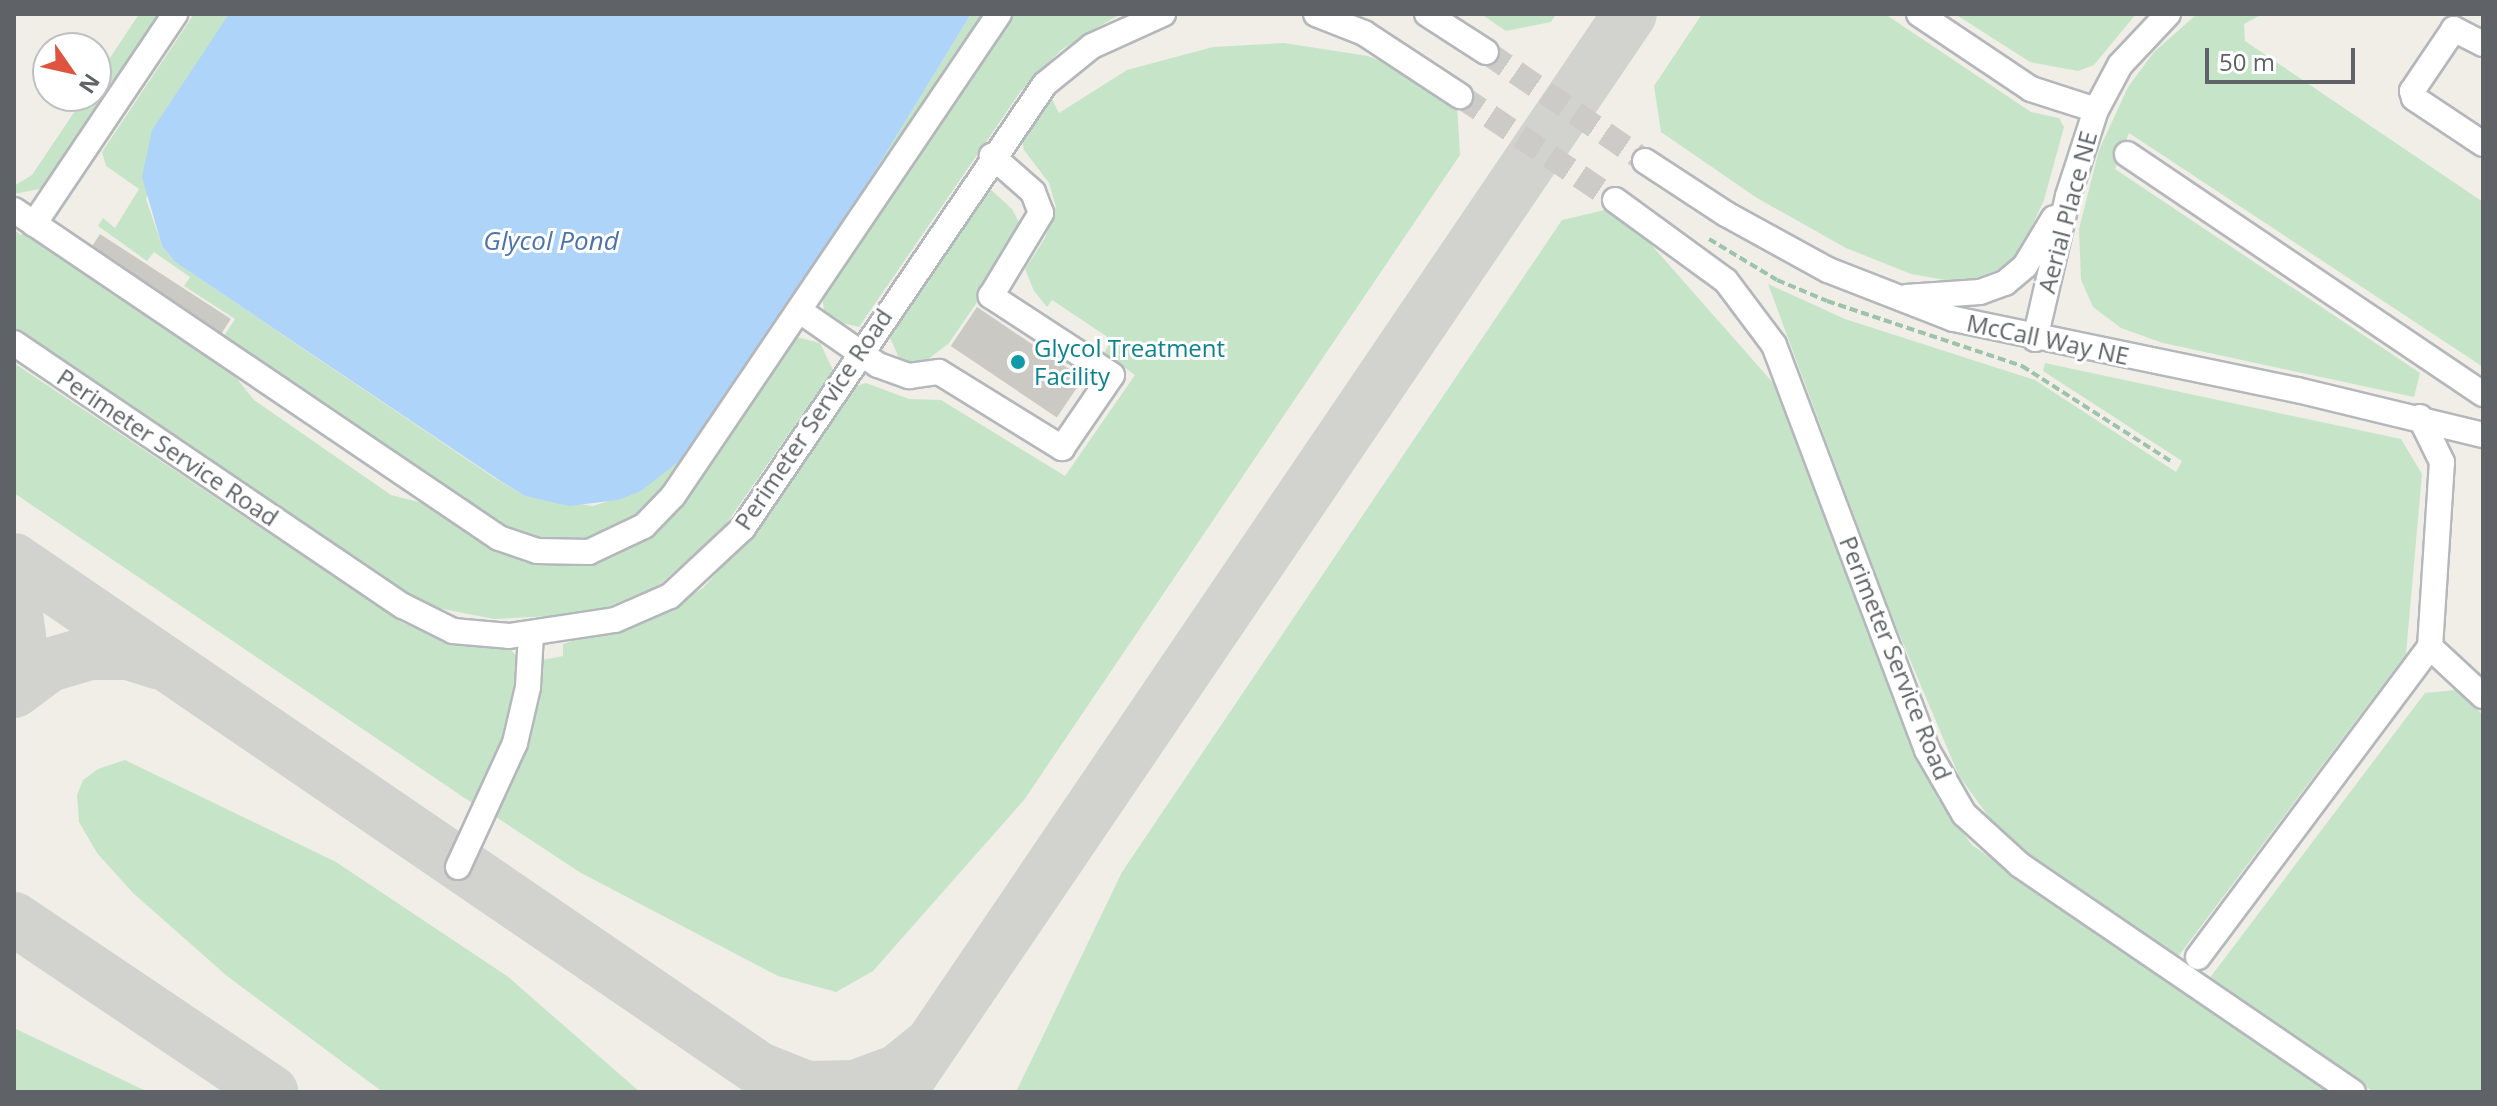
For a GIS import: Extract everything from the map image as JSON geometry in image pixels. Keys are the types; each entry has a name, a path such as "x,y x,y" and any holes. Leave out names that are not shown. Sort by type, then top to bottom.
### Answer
{"street":[{"path":"175,14 24,217 499,538 553,554 609,546 659,512 800,311 999,14"},
{"name":"Perimeter Service Road","path":"14,343 403,606 453,631 531,634 615,620 670,596 743,528 992,156 1045,84 1067,64 1121,30 1163,14"},
{"path":"1316,14 1364,33 1460,96"},
{"path":"1427,14 1486,52"},
{"path":"1919,14 2031,89 2096,110"},
{"name":"Aerial Place NE","path":"2035,339 2068,196 2096,110 2120,65 2168,14"},
{"path":"2483,44 2454,29 2412,93 2483,144"},
{"path":"2127,154 2483,394"},
{"path":"800,311 859,352 898,374 939,372 1062,448 1112,375 991,296 1041,213 1033,192 992,156"},
{"name":"McCall Way NE","path":"1645,161 1771,240 1828,270 1954,319 2035,339 2420,417 2483,435"},
{"path":"1899,298 1980,292 2005,283 2035,253 2068,196"},
{"name":"Perimeter Service Road","path":"1615,200 1726,281 1774,345 1927,750 1964,814 2020,865 2353,1092"},
{"path":"2198,957 2430,647 2442,462 2420,417"},
{"path":"458,867 515,743 528,687 531,634"},
{"path":"2430,647 2483,696"}],"path":[{"path":"1704,236 1777,280 1827,301 2022,366 2172,462"}],"green space":[{"path":"139,14 164,14 112,91 112,55"},
{"path":"194,14 233,14 146,199 162,246 175,262 496,479 525,496 593,506 641,491 859,197 971,14 989,14 650,512 573,547 534,543 503,530 220,342 235,319 184,286 190,277 154,252 147,261 98,226 103,218 115,228 139,189 106,166 102,152"},
{"path":"1006,14 1120,14 1061,50 1021,91 859,327 834,321 824,310 821,290"},
{"path":"1481,14 1556,14 1551,22 1506,31"},
{"path":"1702,14 1885,14 2031,112 2059,118 2064,127 2044,200 2019,254 2003,268 1962,283 1911,274 1846,248 1757,198 1661,132 1654,86"},
{"path":"1955,14 2136,14 2094,65 2078,71 2030,62"},
{"path":"2197,14 2263,14 2244,24 2245,41 2483,202 2483,367 2129,133 2115,169 2420,373 2414,397 2163,343 2121,328 2093,307 2081,280 2079,229 2099,150 2128,87 2154,52"},
{"path":"1284,43 1368,56 1409,73 1457,104 1460,155 1024,800 873,971 836,992 778,976 581,873 496,817 540,702 542,660 563,656 563,644 657,616 703,588 758,527 851,388 866,383 909,399 941,400 1065,476 1135,375 1104,353 1112,340 1052,300 1047,307 1034,291 1025,269 1045,238 1056,207 1049,183 1024,150 1021,136 1051,97 1059,113 1127,70 1213,47"},
{"path":"74,112 98,112 44,188 14,194 14,186 32,175"},
{"path":"987,186 1012,209 1020,224 1019,241 949,343 926,361 910,364 899,358 888,333"},
{"path":"1609,209 1633,224 1782,393 1915,750 1938,799 1972,845 2331,1092 1016,1092 1122,872 1562,220"},
{"path":"27,226 223,361 254,400 391,495 435,506 495,543 624,547 784,345 797,337 820,343 833,370 724,527 658,586 590,614 494,619 438,608 400,591 14,330 14,230 21,235"},
{"path":"1768,284 1845,319 2035,380 2176,472 2182,461 2043,371 2045,363 2401,439 2422,474 2406,654 2177,958 2035,860 1994,824 1959,776 1887,605"},
{"path":"14,363 403,623 444,640 508,646 516,656 514,701 503,741 472,803 14,493"},
{"path":"2456,690 2483,715 2483,1092 2374,1092 2209,979 2425,693"},
{"path":"125,760 336,862 507,976 640,1092 380,1090 227,976 133,893 97,853 79,822 77,795 83,780 98,769"},
{"path":"14,1028 148,1092 14,1092"}],"water":[{"name":"Glycol Pond","path":"229,14 971,14 859,197 682,459 641,491 618,500 569,506 525,496 499,480 175,262 162,246 142,177 152,130"}],"building":[{"path":"100,234 231,319 220,336 89,251"},
{"name":"Glycol Treatment Facility","path":"977,307 1083,379 1057,418 951,346"}],"taxiway":[{"path":"899,1092 1630,14"},
{"path":"14,560 793,1092"},
{"path":"14,600 19,637 14,673"},
{"path":"14,691 49,665 90,653 128,653 158,662"},
{"path":"14,919 271,1092"},
{"path":"762,1070 807,1088 855,1087 898,1071 926,1048"}],"tunnel":[{"path":"1486,52 1645,161"},
{"path":"1460,96 1615,200"}],"place":[{"name":"Glycol Treatment Facility","path":"1018,362"}]}
